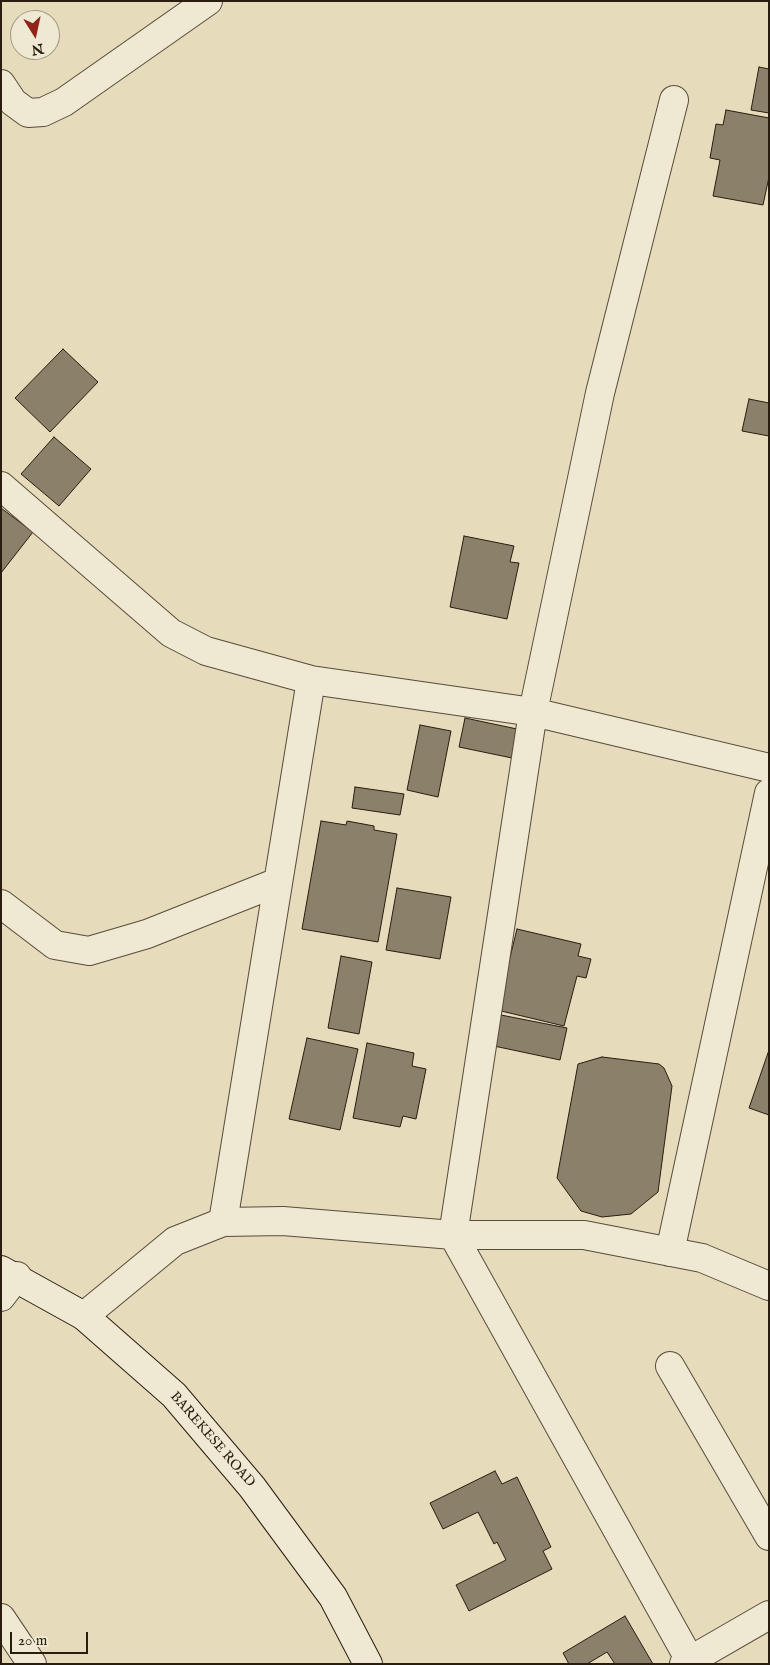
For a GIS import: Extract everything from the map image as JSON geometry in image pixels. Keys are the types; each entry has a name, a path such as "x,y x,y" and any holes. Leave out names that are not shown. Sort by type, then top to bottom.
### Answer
{"street":[{"path":"1,84 13,102 28,113 44,112 64,102 208,1"},
{"path":"674,100 600,393 533,712 454,1235 689,1663 769,1615"},
{"path":"1,486 171,633 206,652 311,680 533,712 769,768"},
{"path":"223,1222 311,680"},
{"path":"670,1252 769,793"},
{"path":"1,904 55,945 89,952 147,934 278,882"},
{"path":"84,1316 175,1241 223,1222 283,1221 454,1235 584,1235 702,1258 769,1286"},
{"name":"BAREKESE ROAD","path":"6,1281 84,1316 174,1395 252,1487 333,1597 368,1664"},
{"path":"670,1366 769,1536"},
{"path":"1,1618 32,1664"}],"building":[{"path":"759,67 769,69 769,113 751,110"},
{"path":"726,110 769,118 769,177 763,205 713,196 720,160 710,158 716,124 723,125"},
{"path":"63,349 98,382 50,432 15,398"},
{"path":"749,399 769,403 769,436 742,431"},
{"path":"54,437 91,469 59,506 21,474"},
{"path":"1,508 33,532 1,573"},
{"path":"464,536 514,546 510,562 519,563 507,619 450,607"},
{"path":"465,718 517,729 512,758 459,747"},
{"path":"420,725 451,731 438,797 407,790"},
{"path":"355,787 404,794 400,815 352,808"},
{"path":"321,821 346,825 347,821 374,826 374,830 397,834 378,942 302,929"},
{"path":"397,888 451,897 440,959 386,950"},
{"path":"517,929 581,944 578,956 591,959 586,978 577,976 564,1026 497,1010"},
{"path":"341,956 372,962 359,1034 328,1028"},
{"path":"501,1015 567,1028 560,1060 494,1046"},
{"path":"307,1038 358,1049 340,1130 289,1119"},
{"path":"367,1043 414,1053 412,1066 426,1069 416,1119 403,1116 400,1127 353,1118"},
{"path":"769,1050 769,1115 749,1108"},
{"path":"602,1057 659,1064 664,1068 672,1086 658,1192 631,1214 602,1217 581,1211 557,1178 578,1064"},
{"path":"495,1471 502,1484 517,1477 551,1547 543,1551 552,1569 469,1611 456,1585 506,1560 497,1542 494,1544 478,1512 443,1529 430,1503"},
{"path":"625,1616 653,1664 615,1664 607,1652 587,1664 569,1664 563,1653"}]}
